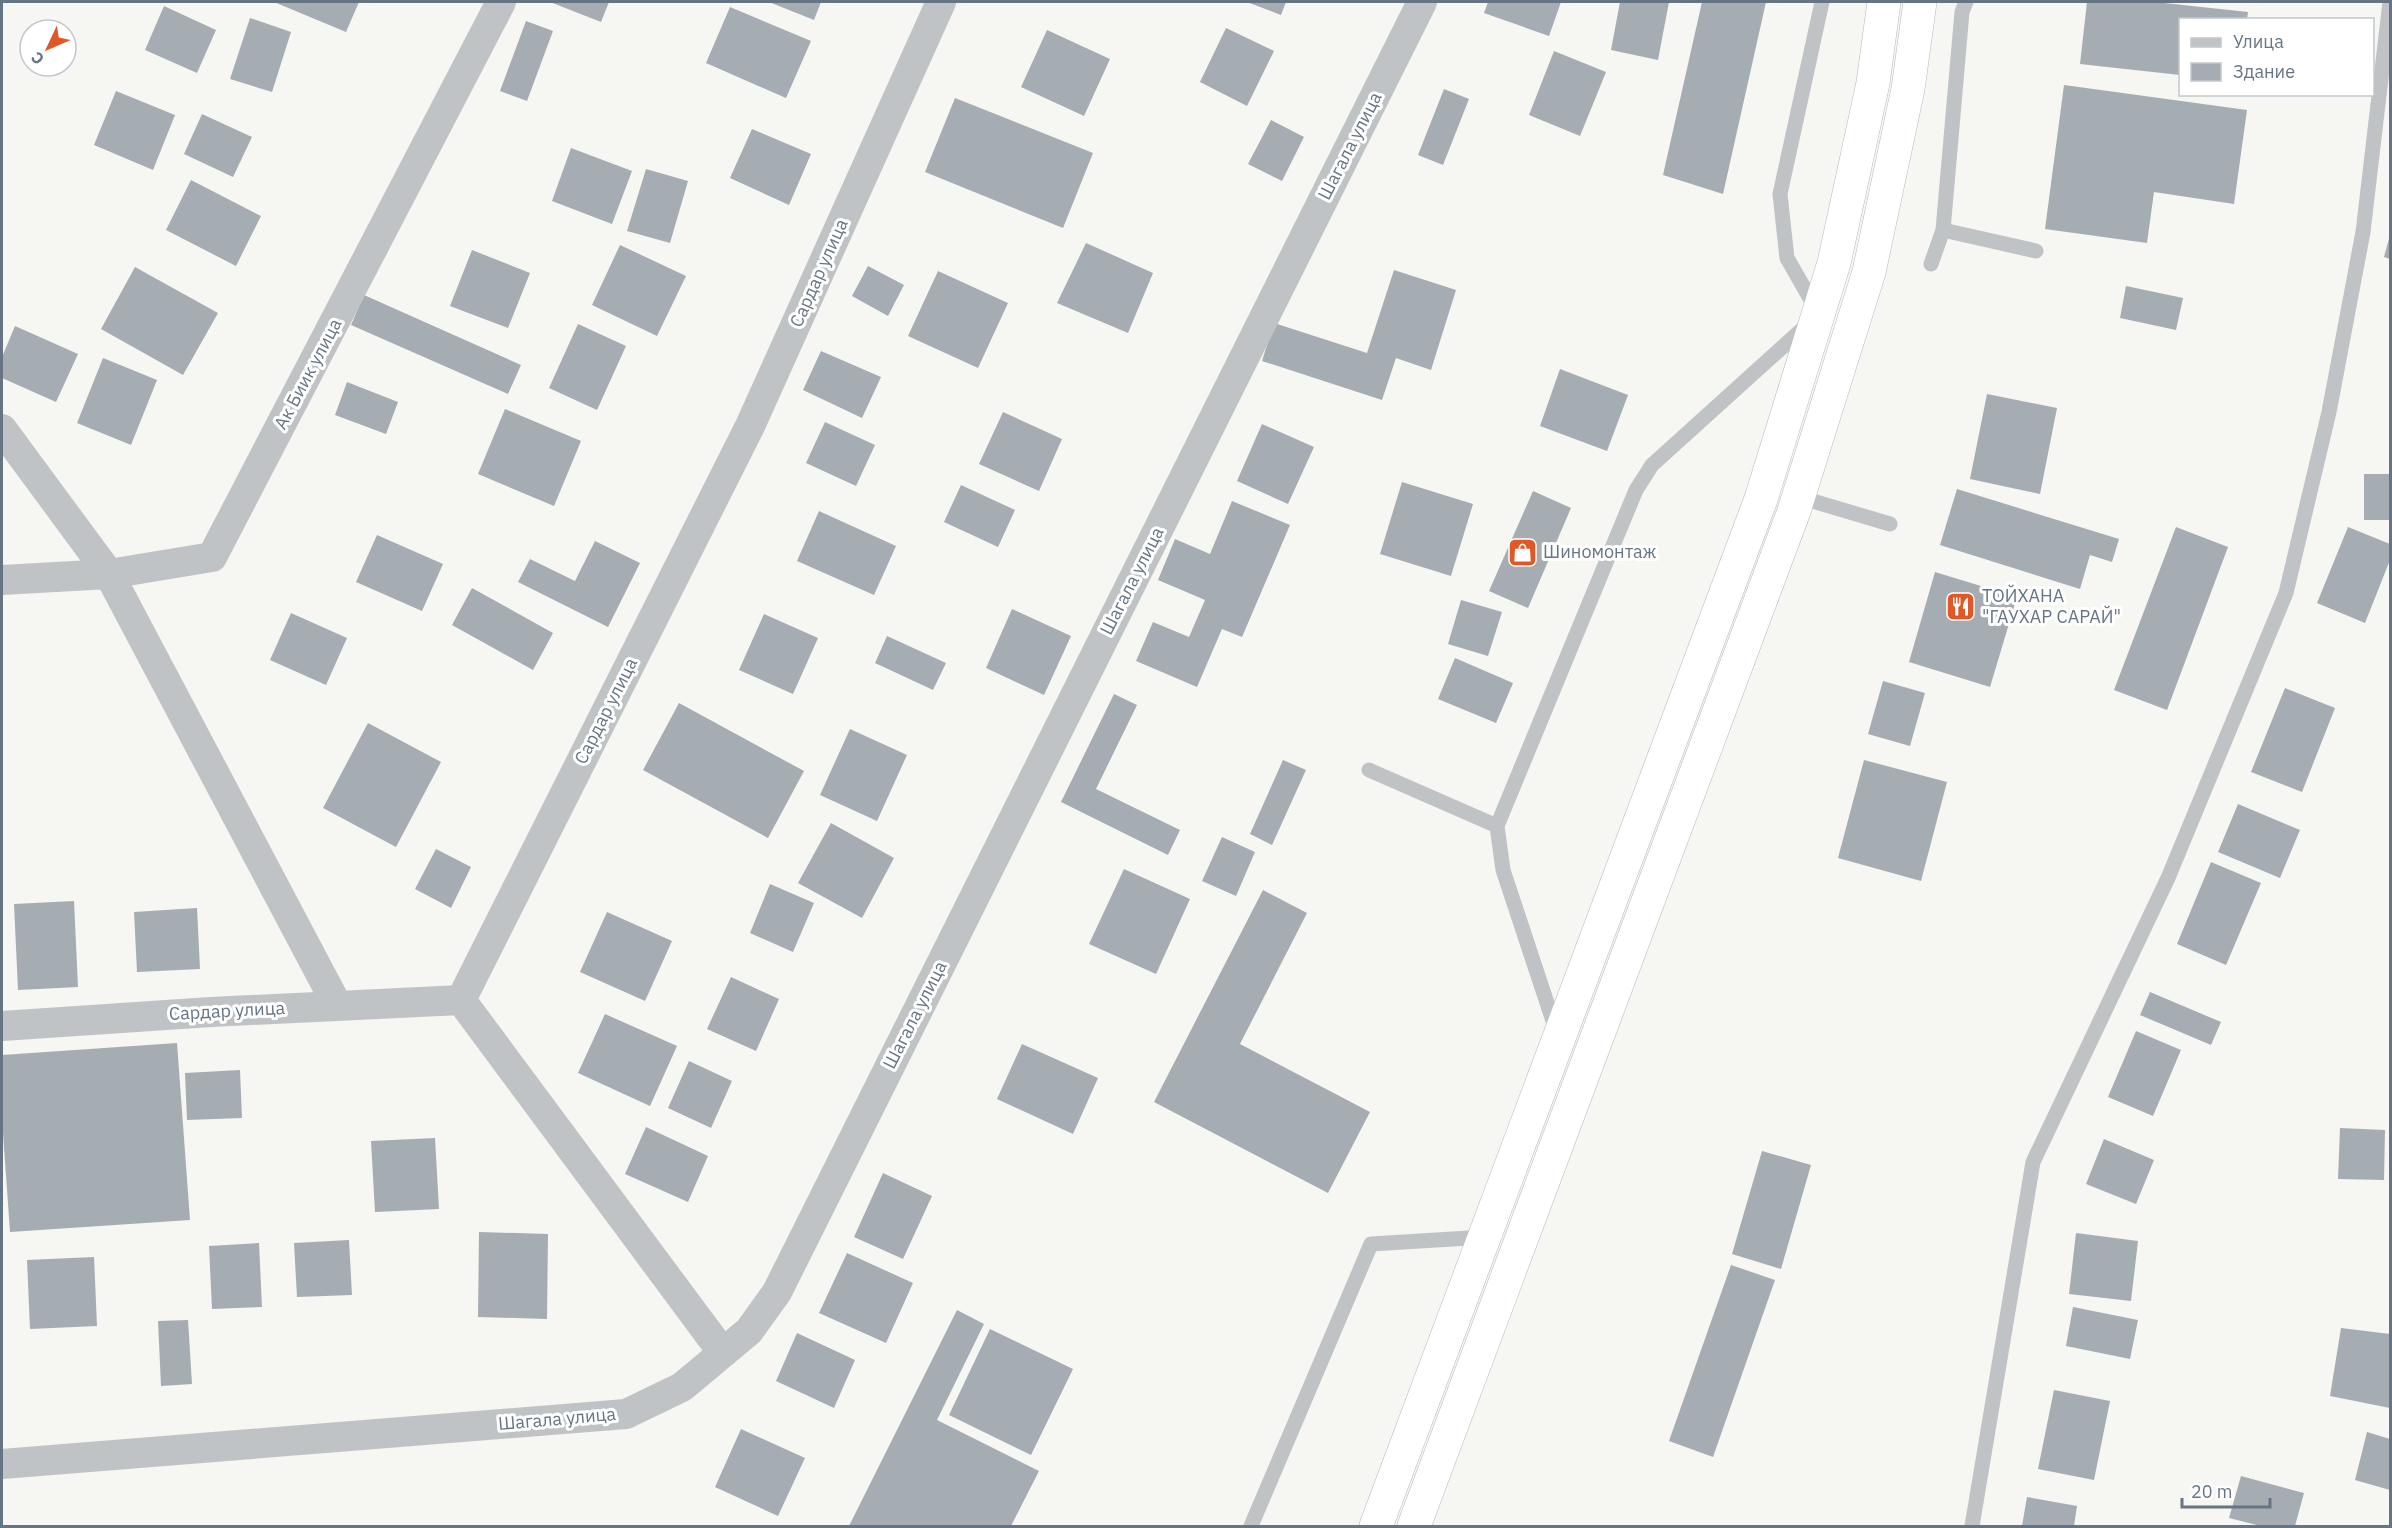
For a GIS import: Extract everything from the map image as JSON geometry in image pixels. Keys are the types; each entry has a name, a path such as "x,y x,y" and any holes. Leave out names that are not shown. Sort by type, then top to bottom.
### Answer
{"highway":[{"path":"1376,1527 1761,500 1834,263 1873,83 1884,2"},
{"path":"1414,1527 1799,497 1869,272 1908,89 1920,2"}],"street":[{"name":"Ак Биик улица","path":"2,580 109,574 212,557 501,2"},
{"name":"Сардар улица","path":"2,1026 337,1005 461,1000 750,426 941,2"},
{"name":"Шагала улица","path":"2,1464 626,1414 682,1387 749,1331 777,1292 1422,2"},
{"path":"2,429 109,574 337,1005"},
{"path":"461,1000 723,1353"}],"lane":[{"path":"1559,1038 1503,870 1497,826 1636,490 1652,465 1819,314 1787,258 1780,194 1822,2"},
{"path":"1931,264 1943,230 1962,12 1966,2"},
{"path":"1972,1527 2033,1162 2168,878 2286,593 2329,412 2363,232 2390,2"},
{"path":"1943,230 2036,251"},
{"path":"1799,497 1890,524"},
{"path":"1369,770 1497,826"},
{"path":"1251,1527 1371,1244 1485,1237"}],"building":[{"path":"274,2 359,2 346,32"},
{"path":"550,2 609,2 601,22"},
{"path":"769,2 821,2 814,20"},
{"path":"1247,2 1286,2 1281,15"},
{"path":"1488,2 1561,2 1549,36 1484,13"},
{"path":"1620,2 1669,2 1658,60 1611,50"},
{"path":"1702,2 1766,2 1723,194 1663,175"},
{"path":"2087,2 2155,2 2248,12 2247,18 2179,18 2179,75 2080,64"},
{"path":"164,6 216,30 197,73 145,50"},
{"path":"730,7 811,41 786,98 706,63"},
{"path":"250,18 291,32 272,92 230,79"},
{"path":"526,21 553,31 527,101 500,91"},
{"path":"1226,28 1274,51 1247,106 1200,82"},
{"path":"1047,30 1110,59 1084,116 1021,87"},
{"path":"1554,51 1606,72 1580,136 1529,115"},
{"path":"2064,85 2247,110 2234,204 2154,192 2147,243 2045,229"},
{"path":"1444,89 1469,99 1443,165 1418,155"},
{"path":"116,91 175,115 153,170 94,145"},
{"path":"955,98 1093,153 1063,228 925,172"},
{"path":"202,114 252,137 233,177 184,154"},
{"path":"1271,120 1304,137 1282,181 1248,164"},
{"path":"752,129 811,154 789,205 730,178"},
{"path":"571,148 632,171 612,224 552,201"},
{"path":"646,169 688,181 670,243 627,231"},
{"path":"191,180 261,216 236,266 166,230"},
{"path":"2390,235 2390,259 2384,257"},
{"path":"1086,243 1153,273 1128,333 1057,303"},
{"path":"620,245 686,276 657,336 592,305"},
{"path":"472,250 530,273 508,328 450,306"},
{"path":"868,266 904,285 888,316 852,296"},
{"path":"135,267 218,313 183,375 101,329"},
{"path":"1394,270 1456,290 1431,370 1396,358 1382,400 1262,361 1274,323 1367,353"},
{"path":"938,271 1008,303 978,368 908,336"},
{"path":"2126,286 2183,298 2176,330 2120,318"},
{"path":"364,295 521,365 508,394 351,325"},
{"path":"578,324 626,346 597,410 549,388"},
{"path":"15,326 78,354 56,402 2,378 2,357"},
{"path":"821,351 881,377 862,418 803,390"},
{"path":"103,358 157,380 131,445 77,423"},
{"path":"1560,369 1628,395 1607,451 1540,426"},
{"path":"347,382 398,402 386,434 335,415"},
{"path":"1987,394 2057,408 2040,494 1970,479"},
{"path":"505,409 581,441 554,506 478,474"},
{"path":"1003,412 1062,439 1039,491 979,464"},
{"path":"825,422 875,445 856,486 806,463"},
{"path":"1262,424 1314,447 1288,504 1237,481"},
{"path":"2364,474 2390,474 2390,520 2364,520"},
{"path":"1402,482 1473,504 1451,576 1380,554"},
{"path":"961,485 1015,510 998,547 944,522"},
{"path":"1957,489 2119,539 2112,562 2090,555 2080,589 1940,545"},
{"path":"1533,491 1571,508 1528,608 1489,591"},
{"path":"1232,501 1290,525 1242,637 1222,629 1197,687 1136,661 1153,622 1189,637 1205,600 1158,580 1175,539 1210,554"},
{"path":"819,511 896,546 874,595 797,561"},
{"path":"2176,527 2228,547 2167,710 2114,690"},
{"path":"2348,527 2390,544 2390,560 2365,623 2317,603"},
{"path":"377,535 443,564 422,611 356,582"},
{"path":"595,541 640,563 608,627 518,582 530,559 575,581"},
{"path":"1935,572 2017,597 1990,687 1909,662"},
{"path":"472,588 553,633 533,670 452,625"},
{"path":"1461,600 1502,612 1488,656 1448,644"},
{"path":"1012,609 1071,636 1044,695 986,668"},
{"path":"291,613 347,638 326,685 270,660"},
{"path":"764,614 818,638 793,694 739,670"},
{"path":"887,636 946,663 933,690 875,663"},
{"path":"1455,658 1513,683 1496,723 1438,699"},
{"path":"1883,681 1925,693 1910,746 1868,734"},
{"path":"2285,688 2335,708 2302,792 2251,772"},
{"path":"1114,694 1137,705 1096,789 1180,830 1168,855 1061,802"},
{"path":"679,703 804,771 768,838 643,770"},
{"path":"368,723 441,762 396,847 323,808"},
{"path":"850,729 907,755 877,821 820,795"},
{"path":"1283,760 1306,770 1272,845 1250,834"},
{"path":"1864,760 1947,782 1921,881 1838,858"},
{"path":"2238,804 2300,830 2280,878 2218,852"},
{"path":"831,823 894,858 862,918 798,883"},
{"path":"1222,837 1255,852 1236,896 1202,881"},
{"path":"436,849 471,867 451,908 415,889"},
{"path":"2211,862 2261,883 2226,965 2177,944"},
{"path":"1124,869 1190,899 1156,974 1089,944"},
{"path":"770,884 814,903 793,952 750,933"},
{"path":"1263,890 1307,913 1240,1044 1370,1112 1328,1193 1154,1102"},
{"path":"74,901 78,987 18,990 14,904"},
{"path":"197,908 200,969 137,972 134,912"},
{"path":"607,912 672,941 645,1001 580,972"},
{"path":"731,977 779,999 756,1051 707,1029"},
{"path":"2150,992 2221,1022 2211,1045 2140,1015"},
{"path":"605,1014 677,1046 650,1106 578,1073"},
{"path":"2136,1031 2181,1050 2153,1116 2108,1097"},
{"path":"177,1043 190,1220 10,1232 2,1119 2,1055"},
{"path":"1022,1044 1098,1078 1073,1134 997,1099"},
{"path":"689,1061 732,1081 711,1128 668,1108"},
{"path":"240,1070 242,1118 187,1120 185,1073"},
{"path":"646,1127 708,1156 688,1202 625,1174"},
{"path":"2340,1128 2385,1130 2384,1180 2338,1179"},
{"path":"435,1138 439,1209 375,1212 371,1141"},
{"path":"2104,1139 2154,1160 2136,1204 2086,1184"},
{"path":"1762,1151 1811,1165 1781,1269 1732,1254"},
{"path":"883,1173 932,1196 903,1259 854,1237"},
{"path":"479,1232 548,1234 547,1319 478,1317"},
{"path":"2076,1233 2138,1241 2131,1301 2069,1294"},
{"path":"349,1240 352,1295 297,1297 294,1243"},
{"path":"259,1243 262,1307 212,1309 209,1246"},
{"path":"847,1253 913,1283 886,1343 819,1313"},
{"path":"94,1257 97,1326 30,1329 27,1260"},
{"path":"1731,1265 1775,1280 1713,1457 1669,1441"},
{"path":"2073,1307 2138,1320 2130,1359 2066,1346"},
{"path":"957,1310 984,1324 937,1420 1039,1471 1011,1526 849,1526"},
{"path":"188,1320 192,1384 161,1386 158,1321"},
{"path":"2341,1328 2390,1334 2390,1408 2330,1396"},
{"path":"990,1329 1073,1369 1031,1455 949,1415"},
{"path":"797,1333 855,1360 834,1408 776,1381"},
{"path":"2054,1390 2110,1401 2094,1480 2038,1469"},
{"path":"741,1429 805,1458 778,1516 715,1487"},
{"path":"2367,1432 2390,1439 2390,1490 2355,1480"},
{"path":"2241,1476 2304,1493 2295,1526 2261,1526 2229,1518"},
{"path":"2027,1497 2077,1506 2074,1526 2022,1526"}],"place":[{"name":"Шиномонтаж","path":"1522,552"},
{"name":"ТОЙХАНА \"ГАУХАР САРАЙ\"","path":"1961,606"}]}
